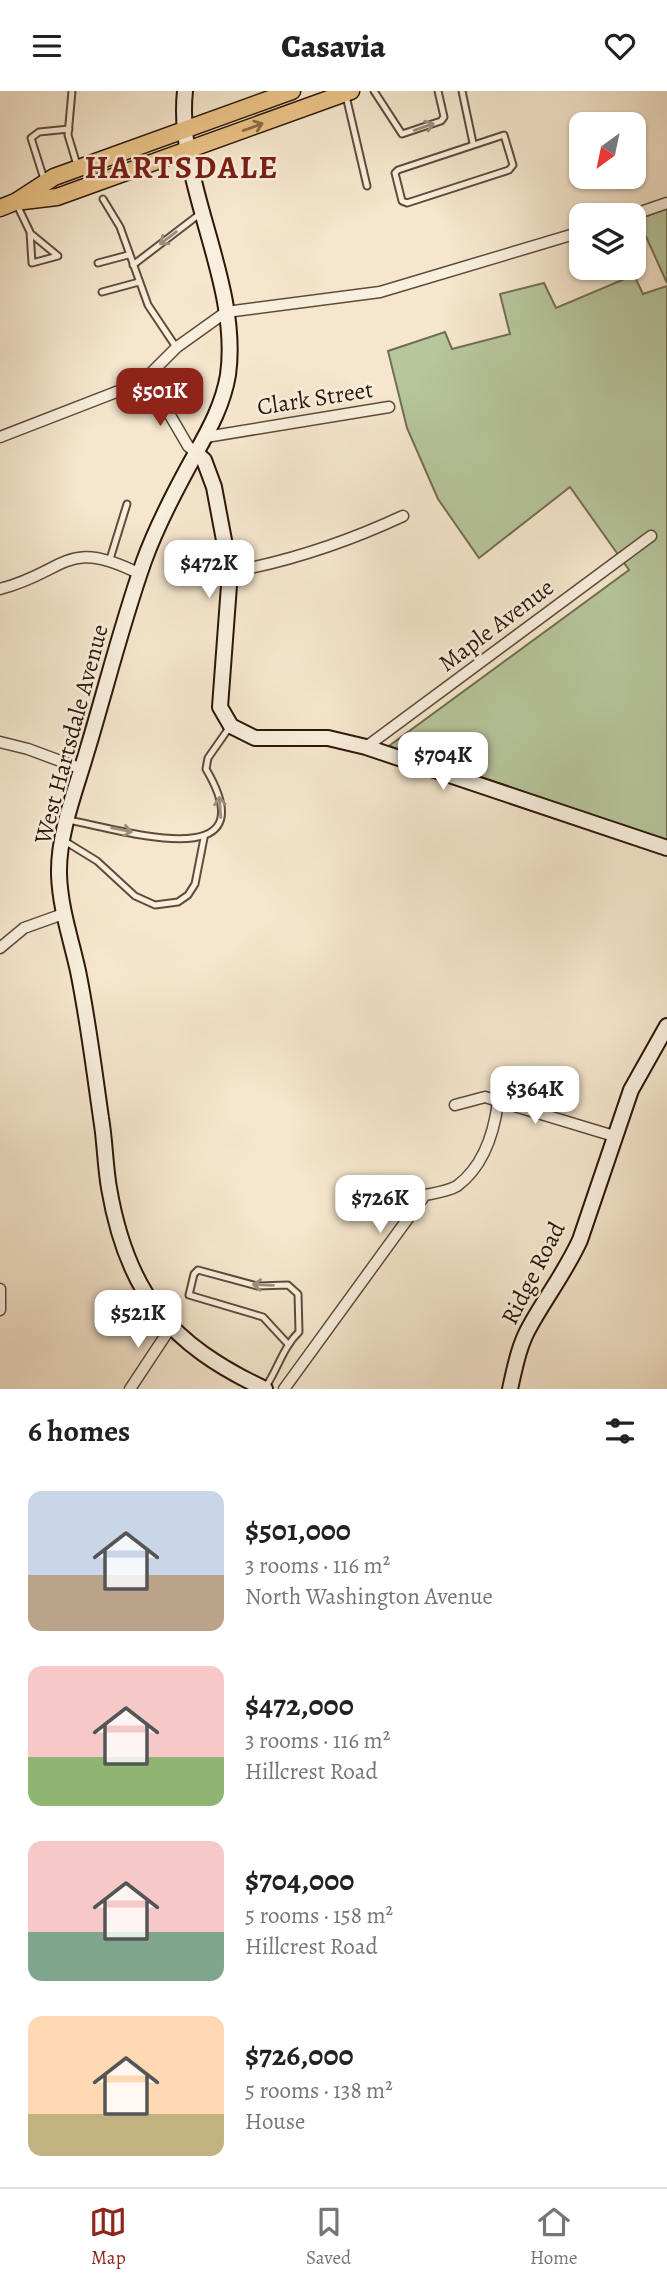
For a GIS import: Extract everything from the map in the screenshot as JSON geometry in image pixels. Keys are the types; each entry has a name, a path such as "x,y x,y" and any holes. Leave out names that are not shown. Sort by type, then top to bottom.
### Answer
{"main road":[{"name":"West Hartsdale Avenue","path":"184,91 184,130 204,211 231,345 227,379 219,409 140,573 68,820 59,872 63,914 88,1023 109,1187 120,1239 132,1272 156,1311 171,1327 209,1359 265,1389"},
{"path":"8,205 46,182 78,169 184,130 258,97 292,91"},
{"path":"8,205 57,197 348,92"},
{"path":"196,453 204,460 215,487 230,572 219,681 220,708 231,726 256,738 328,738 366,747 667,848"},
{"name":"Ridge Road","path":"510,1389 517,1356 529,1327 569,1264 580,1240 631,1090 667,1026"}],"street":[{"path":"646,210 667,203"},
{"path":"0,437 142,382 176,347 226,312 380,292 569,236"},
{"path":"142,382 167,411 188,446 196,453"},
{"name":"Clark Street","path":"206,437 388,407"},
{"path":"230,572 276,563 351,540 403,516"},
{"name":"Maple Avenue","path":"366,747 651,536"},
{"path":"0,589 75,557 88,555 110,559 140,573"},
{"path":"0,742 28,749 82,769"},
{"path":"0,948 24,928 63,914"},
{"path":"455,1105 485,1097 614,1136"},
{"path":"284,1389 425,1195 456,1187 480,1164 495,1126 498,1102"},
{"path":"0,1289 0,1310"},
{"path":"130,1389 171,1327"}],"lane":[{"path":"72,91 68,135 78,169"},
{"path":"374,91 402,134 441,121 444,117 438,91"},
{"path":"462,91 473,143"},
{"path":"348,92 367,186"},
{"path":"46,182 31,138 39,132 69,129"},
{"path":"504,135 513,165 496,174 407,202 402,201 395,173 398,170 473,143 504,135"},
{"path":"103,199 120,227 148,305 176,347"},
{"path":"8,205 30,233 58,256 32,263 30,232"},
{"path":"133,265 204,211"},
{"path":"98,263 128,254"},
{"path":"102,292 139,282"},
{"path":"110,559 127,504"},
{"path":"68,820 176,841 204,838 215,833 220,824 218,792 206,769 208,758 231,726"},
{"path":"63,840 97,860 135,896 155,905 178,902 188,895 194,884 204,838"},
{"path":"265,1389 276,1371 287,1343 299,1332 298,1294 288,1285 257,1286 198,1270 194,1274 189,1296 263,1317 287,1343"}],"green space":[{"path":"667,209 667,283 646,237 646,216"},
{"path":"622,280 636,280 643,294 667,286 667,840 389,746 629,570 570,487 479,558 438,499 407,428 388,351 445,332 452,349 510,334 500,294 544,283 556,308"}],"district":[{"name":"HARTSDALE","path":"182,167"}]}
